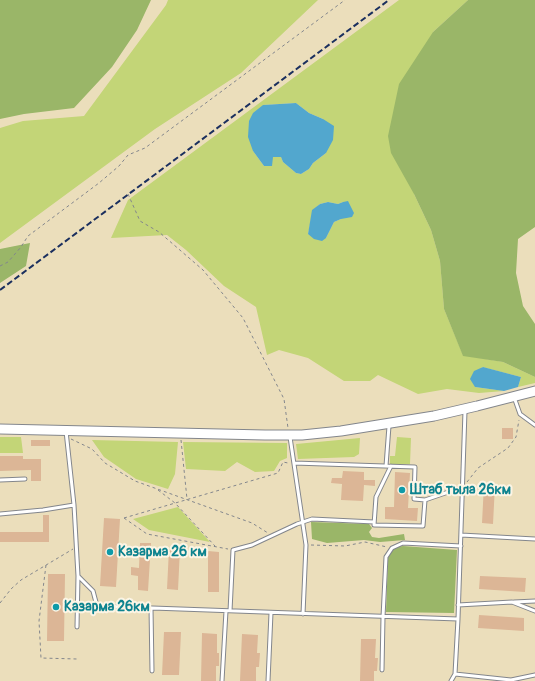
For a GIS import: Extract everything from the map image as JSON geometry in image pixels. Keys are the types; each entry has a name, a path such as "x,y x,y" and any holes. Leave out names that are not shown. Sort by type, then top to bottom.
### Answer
{"street":[{"path":"0,430 66,434 289,435 341,431 389,424 465,409 535,391"}],"lane":[{"path":"514,397 520,414 535,425"},
{"path":"451,681 455,674 458,619 465,409"},
{"path":"386,466 389,424"},
{"path":"66,434 77,547 78,627"},
{"path":"289,435 306,545 303,614"},
{"path":"294,463 415,467 414,499 425,500 463,487"},
{"path":"374,522 376,497 391,466"},
{"path":"0,480 24,479"},
{"path":"222,681 233,550 252,545 302,522 312,519 374,522 374,525 423,526 425,500"},
{"path":"0,514 43,510 74,505"},
{"path":"461,535 535,539"},
{"path":"382,670 386,557 392,548 403,543 461,546"},
{"path":"78,576 93,591 97,606 458,619"},
{"path":"512,602 535,611"},
{"path":"458,605 535,602"},
{"path":"151,608 152,671"},
{"path":"268,681 270,613"},
{"path":"455,674 511,680 535,676"}],"path":[{"path":"0,266 8,262 28,236 104,179 119,166 128,155 145,148 345,0"},
{"path":"128,194 140,221 159,232 203,270 243,318 284,400 289,435"},
{"path":"463,487 478,468 508,448 516,438 520,414"},
{"path":"66,434 92,449 105,463 136,481 252,523 272,536"},
{"path":"180,434 187,500"},
{"path":"233,550 147,534 124,518 278,473 283,462 294,463"},
{"path":"156,488 175,503 215,546"},
{"path":"306,545 345,546 365,542 392,548"},
{"path":"0,603 11,589 21,580 77,547"},
{"path":"46,565 39,621 42,658 77,659"}],"green space":[{"path":"0,0 151,0 137,30 112,67 74,108 24,114 0,119"},
{"path":"168,0 318,0 241,73 155,129 0,243 0,128 23,121 84,116 166,5"},
{"path":"399,0 468,0 433,32 414,194 431,230 440,261 444,309 463,355 503,362 535,377 535,383 518,387 521,377 482,367 475,387 504,391 479,393 447,389 418,394 378,375 370,381 344,381 308,358 279,350 267,355 256,307 224,286 186,250 167,235 111,238 128,200","holes":["296,103 309,113 323,119 326,153 313,163 309,169 301,174 296,173 283,162 281,157 273,157 264,166 253,151 263,105","328,202 338,204 343,202 341,219 334,222 326,238 308,234 313,210 320,204"]},
{"path":"468,0 535,0 535,227 518,239 516,273 523,306 535,324 535,377 503,362 463,356 444,309 440,261 431,230 414,194 391,153 388,136 399,84 433,32"},
{"path":"30,243 26,266 0,283 0,249"},
{"path":"0,437 21,437 23,453 0,453"},
{"path":"397,437 411,438 410,464 390,464 390,456 395,456"},
{"path":"360,438 359,454 354,457 298,459 296,444"},
{"path":"92,440 178,442 175,474 168,489 136,479 104,457"},
{"path":"183,442 287,443 287,458 280,461 274,471 255,472 237,462 225,471 186,469"},
{"path":"178,507 210,542 149,530 133,519"},
{"path":"311,522 369,524 372,528 369,532 372,537 379,538 404,534 405,540 380,542 364,540 327,543 312,539"},
{"path":"403,546 457,550 454,613 386,612 388,558 391,551 397,547"}],"water":[{"path":"296,103 309,113 334,126 333,140 326,153 313,163 309,169 301,174 296,173 283,162 281,157 273,157 272,166 264,166 253,151 248,137 249,121 253,113 263,105"},
{"path":"348,201 354,213 352,217 334,222 326,238 322,241 314,239 308,234 312,210 320,204 328,202 338,204"},
{"path":"483,367 521,377 518,387 504,391 475,387 470,379 474,371"}],"building":[{"path":"502,428 513,428 513,439 502,439"},
{"path":"31,440 50,440 50,446 31,446"},
{"path":"0,456 23,456 23,459 41,459 41,481 31,481 31,470 0,471"},
{"path":"343,471 364,472 364,480 375,480 375,486 364,485 363,501 341,500 342,484 331,483 332,478 342,478"},
{"name":"Штаб тыла 26км","path":"395,472 410,473 408,508 418,508 417,521 385,519 385,507 394,507"},
{"path":"484,484 495,485 493,524 482,523"},
{"path":"43,515 49,515 49,542 0,542 0,532 43,532"},
{"name":"Казарма 26 км","path":"104,518 120,519 116,587 100,586"},
{"path":"140,543 151,543 148,591 138,590 138,576 131,575 131,567 139,568"},
{"path":"169,549 180,549 178,590 167,589"},
{"path":"208,551 219,552 219,592 208,592"},
{"name":"Казарма 26км","path":"48,574 65,574 64,641 47,641"},
{"path":"480,576 526,578 525,592 479,589"},
{"path":"479,615 524,618 524,631 478,628"},
{"path":"164,632 181,632 179,675 162,675"},
{"path":"202,633 217,634 219,666 216,666 216,681 201,681"},
{"path":"242,634 258,635 257,653 260,653 259,667 256,667 256,681 240,681"},
{"path":"361,639 376,639 375,658 378,658 377,671 374,671 374,681 360,681"}],"railway":[{"path":"0,290 389,0"}],"place":[{"name":"Штаб тыла 26км","path":"402,490"},
{"name":"Казарма 26 км","path":"110,552"},
{"name":"Казарма 26км","path":"56,607"}]}
